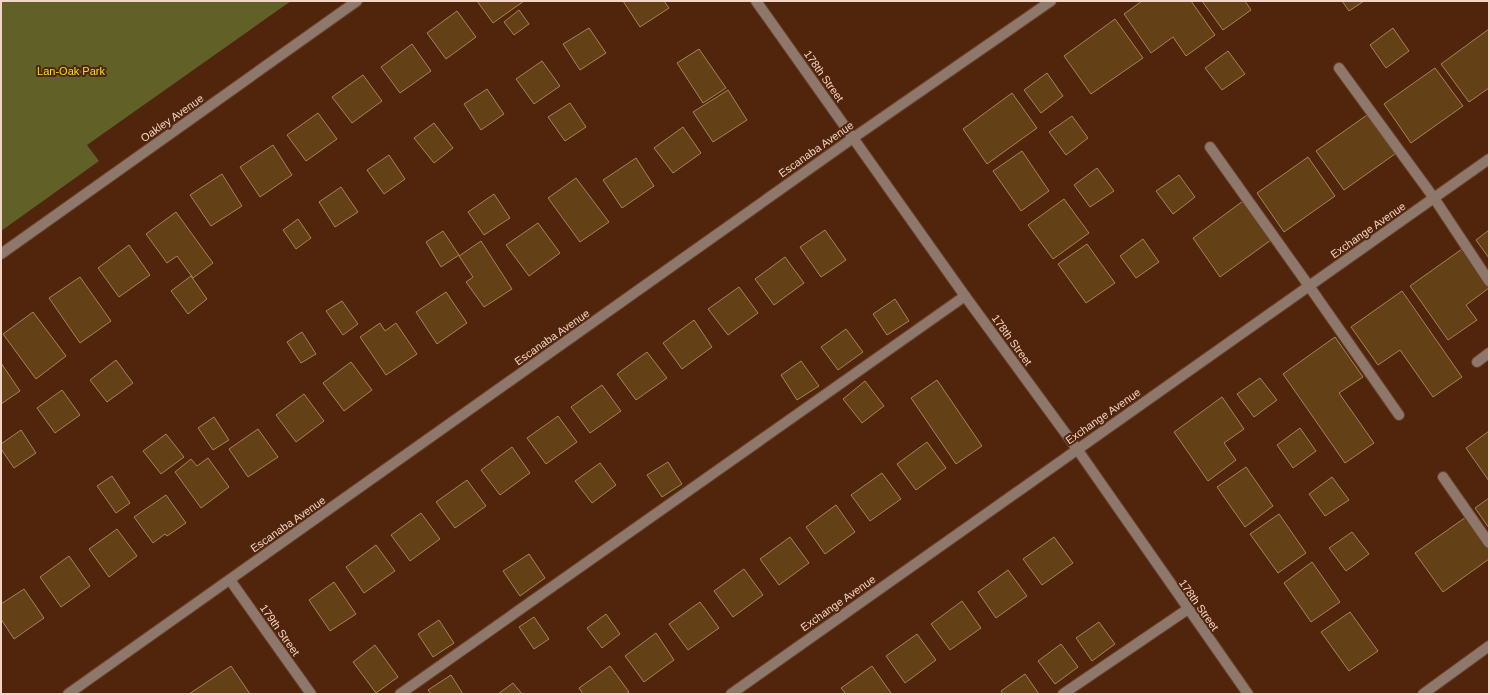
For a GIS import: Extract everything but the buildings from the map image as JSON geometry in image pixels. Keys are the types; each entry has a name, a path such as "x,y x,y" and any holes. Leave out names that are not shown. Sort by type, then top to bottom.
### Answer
{"street":[{"name":"Oakley Avenue","path":"1,254 357,1"},
{"name":"178th Street","path":"756,1 965,296 1077,449 1248,694"},
{"name":"Escanaba Avenue","path":"68,694 853,138 1051,1"},
{"path":"1339,68 1434,198 1489,281"},
{"path":"1210,147 1399,415"},
{"name":"Exchange Avenue","path":"731,694 1489,159"},
{"path":"400,694 965,296"},
{"path":"1476,362 1489,353"},
{"path":"1443,477 1489,543"},
{"name":"179th Street","path":"230,580 310,694"},
{"path":"1063,694 1188,609"},
{"path":"1423,694 1489,646"}],"green space":[{"name":"Lan-Oak Park","path":"1,1 291,1 87,145 99,161 1,231"}]}
